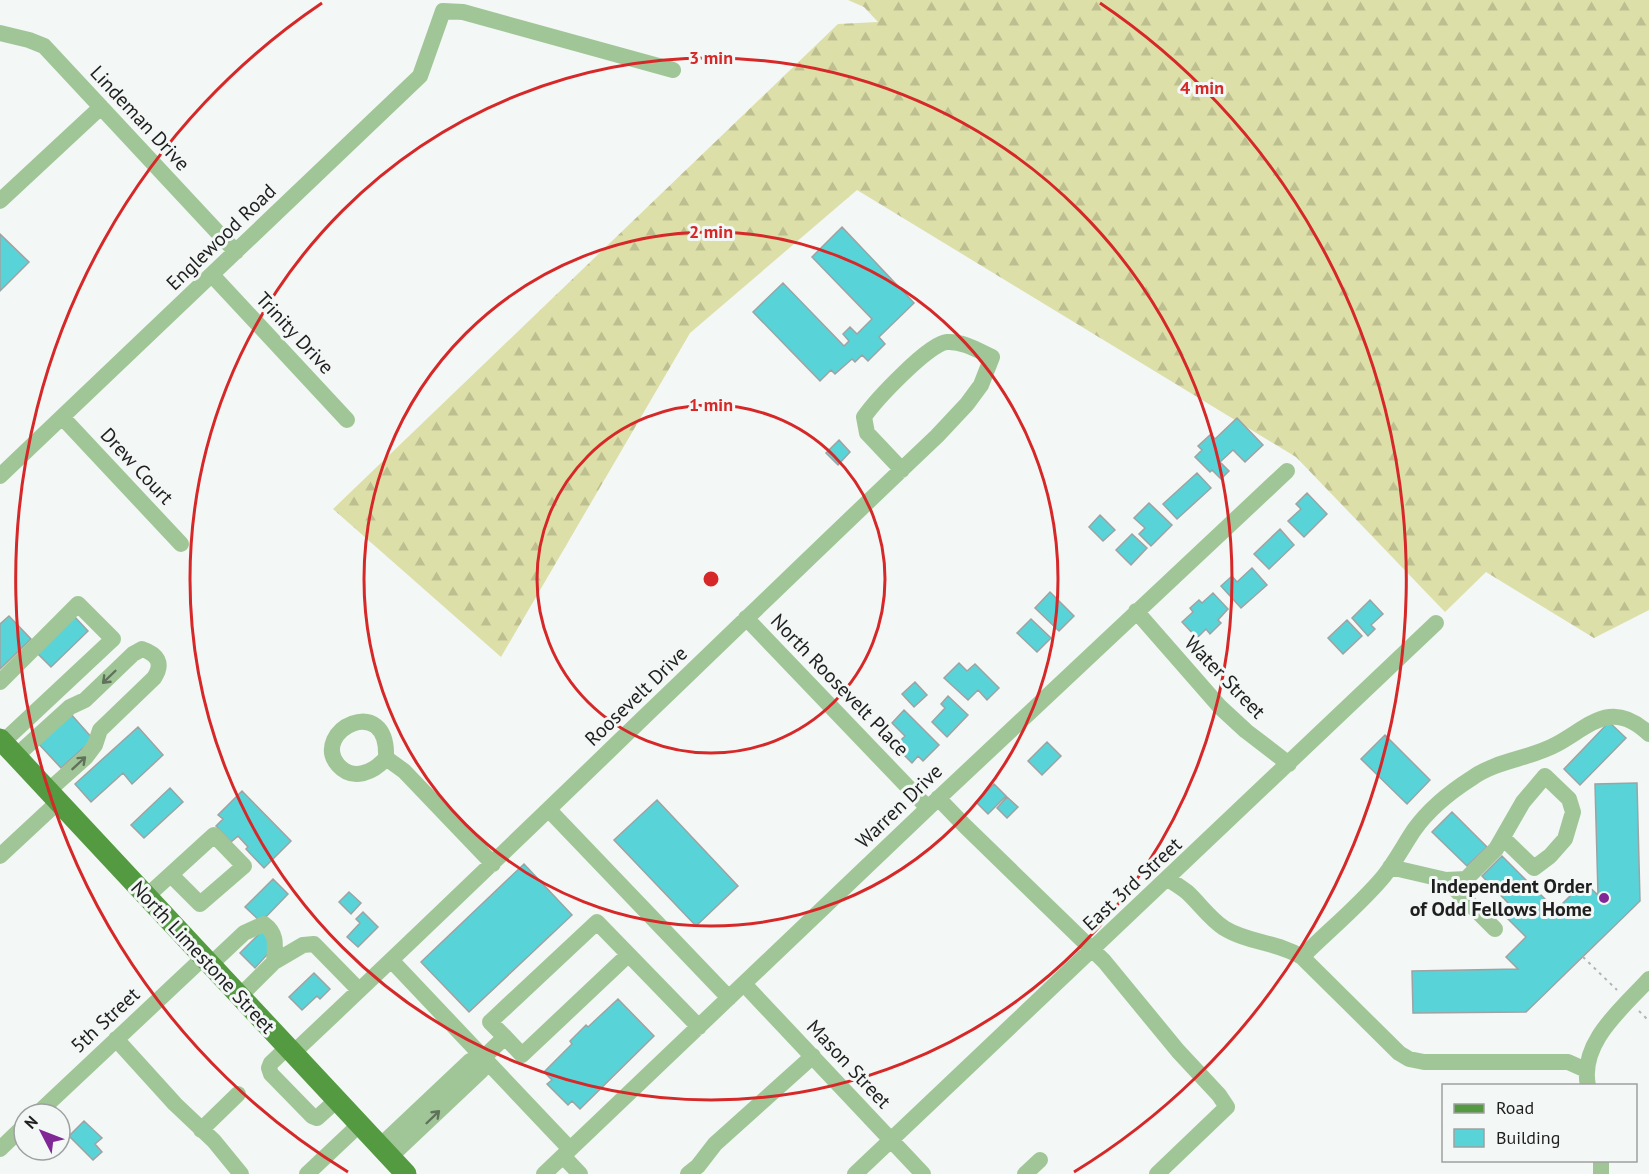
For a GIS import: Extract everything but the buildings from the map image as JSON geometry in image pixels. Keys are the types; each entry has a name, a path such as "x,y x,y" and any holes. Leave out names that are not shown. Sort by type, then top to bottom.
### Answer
{"main road":[{"name":"North Limestone Street","path":"6,746 56,791 146,897 406,1174"}],"street":[{"name":"Englewood Road","path":"0,476 420,76 443,11 463,12 674,70"},
{"name":"Lindeman Drive","path":"0,33 44,46 236,252"},
{"path":"0,201 101,107"},
{"name":"Trinity Drive","path":"212,275 347,420"},
{"name":"Roosevelt Drive","path":"337,1100 317,1118 312,1116 272,1074 269,1068 271,1063 291,1050 391,960 902,470 967,404 981,385 992,357 962,344 946,342 932,348 872,405 864,417 867,433 902,470"},
{"name":"Drew Court","path":"62,417 181,544"},
{"name":"Warren Drive","path":"543,1174 1136,611 1287,471"},
{"path":"0,682 78,604 112,639 23,724 6,746"},
{"name":"Water Street","path":"1136,611 1220,707 1246,731 1290,764"},
{"name":"North Roosevelt Place","path":"746,618 933,803 964,826 1092,950 1125,985 1178,1051 1219,1095 1227,1107 1157,1174"},
{"name":"East 3rd Street","path":"855,1174 1290,764 1436,623"},
{"path":"0,856 86,757 95,745 100,730 154,678 158,671 158,661 152,653 142,649 133,654 85,700 70,707 40,735 6,746"},
{"path":"1302,957 1383,878 1416,828 1432,809 1474,776 1494,766 1555,745 1600,718 1623,717 1648,731"},
{"path":"23,724 40,735"},
{"path":"1503,838 1534,868 1550,856 1565,839 1573,812 1569,799 1545,776 1540,750"},
{"path":"386,758 404,771 493,864"},
{"path":"1390,867 1446,880 1466,879 1496,849 1523,802 1545,776"},
{"path":"549,810 729,998"},
{"path":"146,897 171,875"},
{"path":"1168,879 1187,892 1209,917 1225,928 1243,937 1291,950 1302,957 1399,1053 1409,1059 1424,1062 1568,1062 1587,1078"},
{"path":"1446,880 1495,929"},
{"path":"628,955 522,1055 490,1022 597,922 699,1027"},
{"name":"5th Street","path":"50,1102 116,1039 244,933 264,924 270,928 275,935 274,962"},
{"path":"239,997 274,962 303,945 314,944 359,990"},
{"path":"391,960 483,1058 566,1152 580,1174"},
{"path":"1587,1078 1588,1058 1594,1043 1649,979"},
{"name":"Mason Street","path":"744,984 923,1174"},
{"path":"385,1151 454,1086 481,1071 483,1058 505,1037"},
{"path":"116,1039 241,1174"},
{"path":"688,1174 698,1166 715,1144 813,1056"},
{"path":"201,1130 238,1094"},
{"path":"307,1174 360,1124"},
{"path":"0,1149 12,1138"},
{"path":"1025,1174 1040,1160"}],"path":[{"path":"1583,957 1649,1021"}],"green space":[{"path":"848,0 1649,0 1649,610 1594,638 1486,572 1445,612 1296,457 857,190 690,333 501,657 333,509 838,24 878,22 864,7"}],"place":[{"name":"Independent Order of Odd Fellows Home","path":"1604,898"}]}
